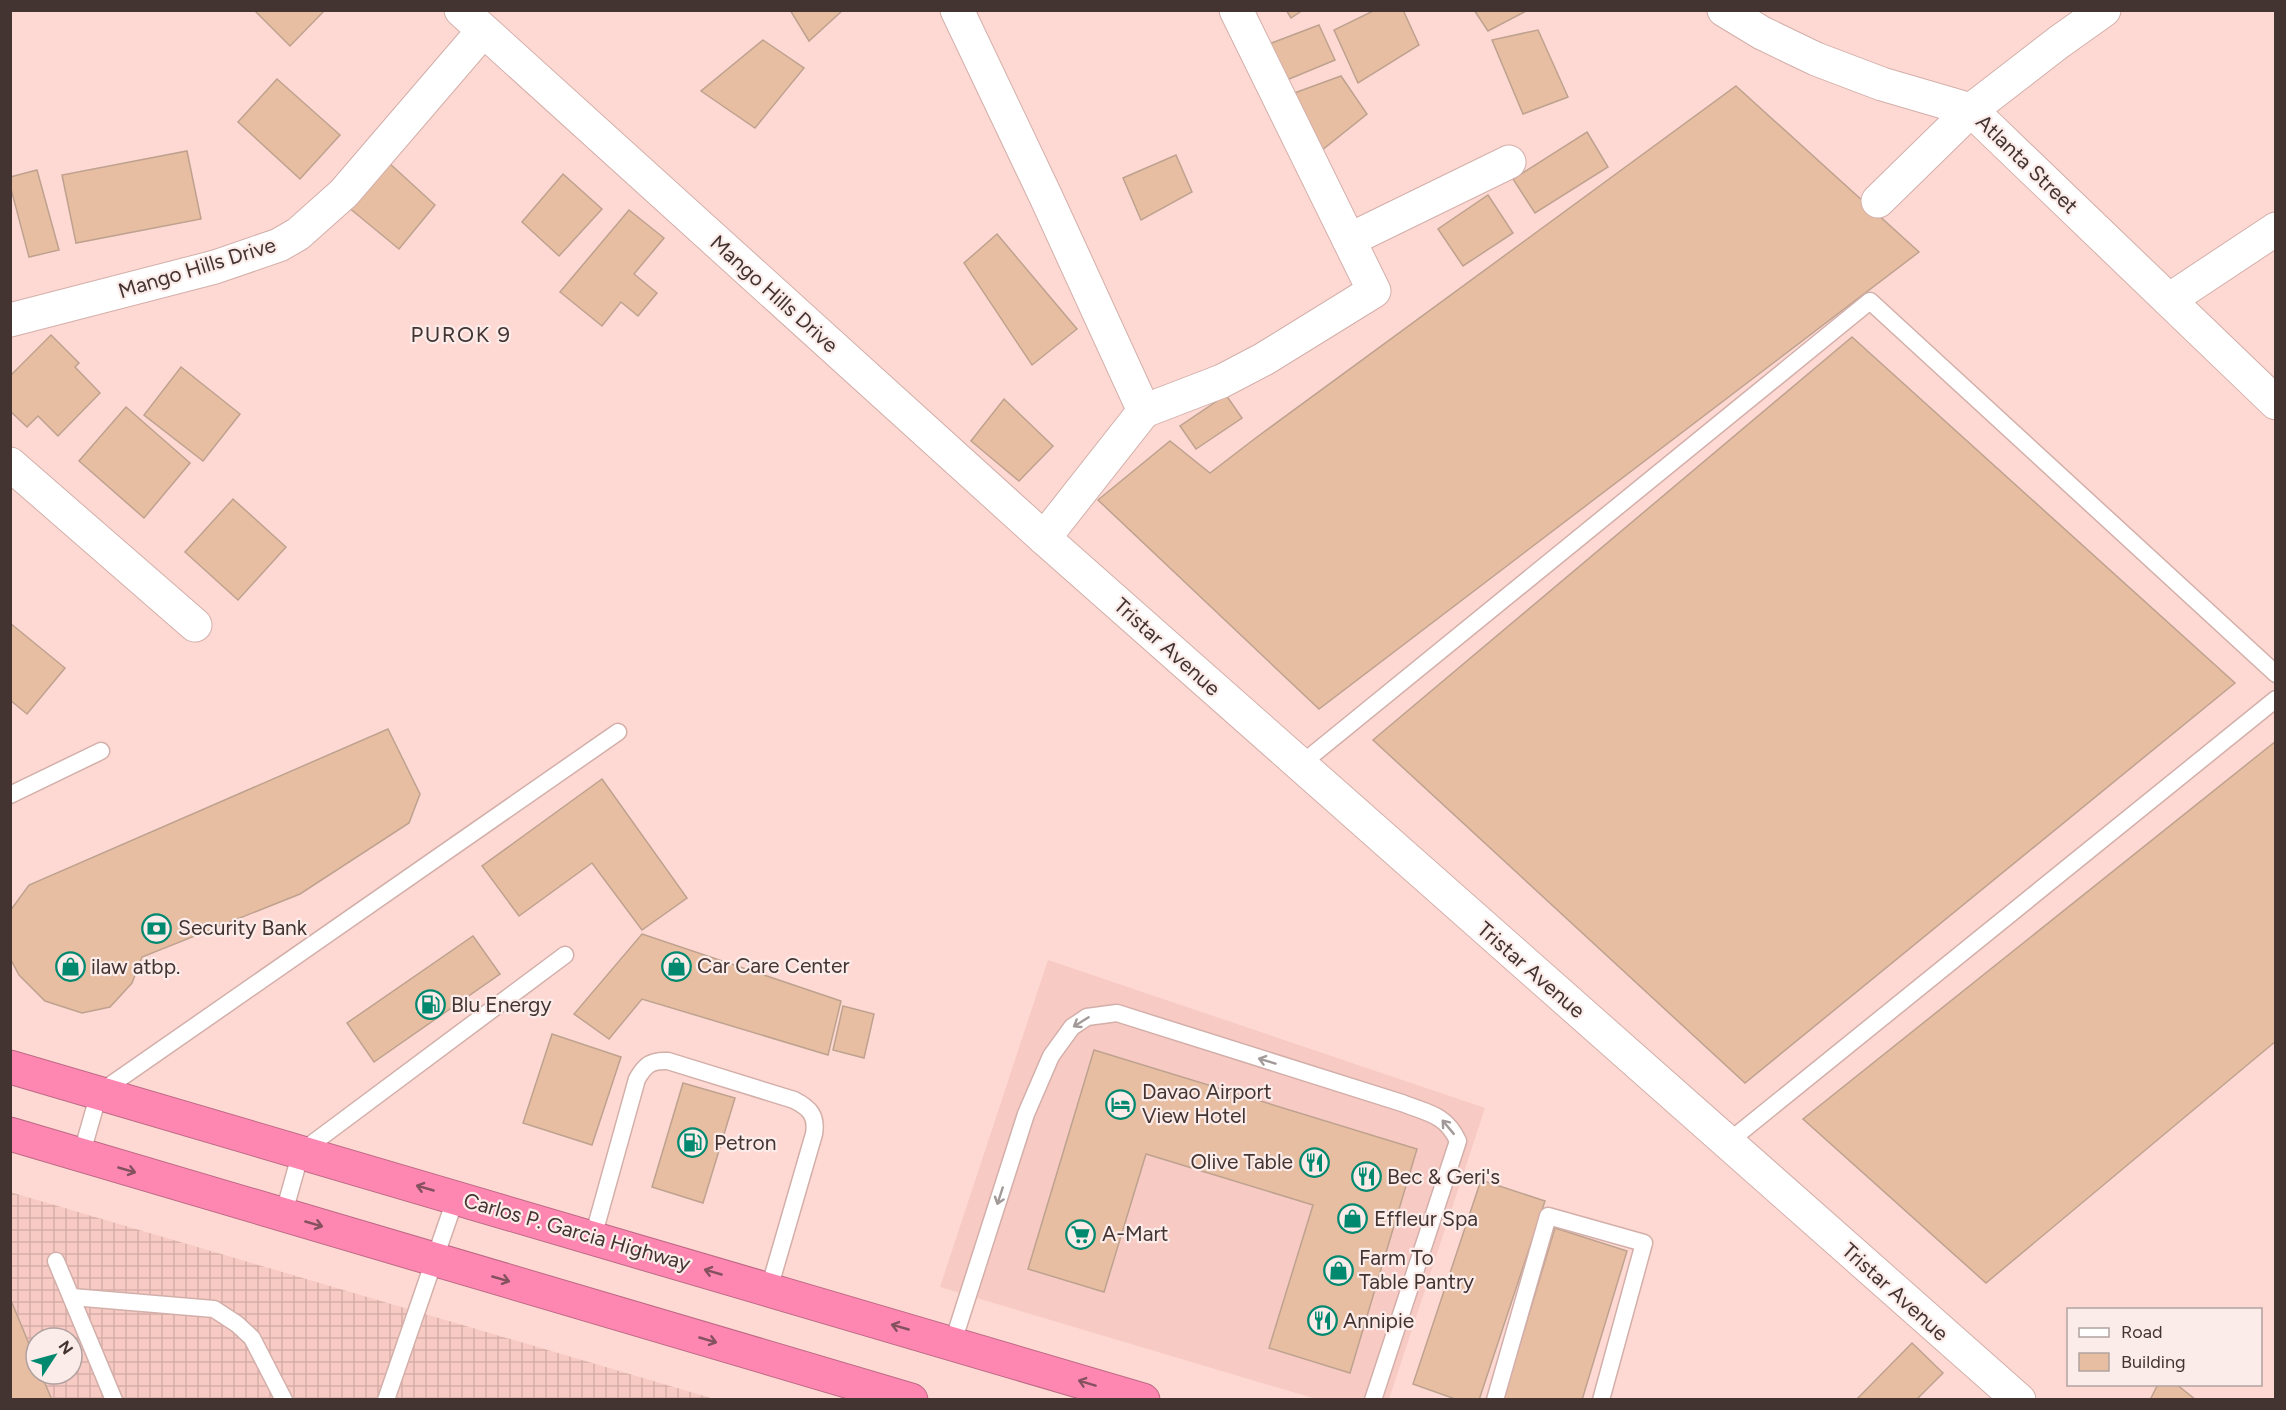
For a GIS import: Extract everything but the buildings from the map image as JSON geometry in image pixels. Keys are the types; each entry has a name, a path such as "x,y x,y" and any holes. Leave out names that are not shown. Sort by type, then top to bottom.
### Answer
{"highway":[{"name":"Carlos P. Garcia Highway","path":"10,1067 770,1288 1143,1400"},
{"path":"10,1134 911,1400"}],"street":[{"path":"957,10 1144,411"},
{"path":"1044,538 1144,411 1222,381 1264,359 1374,291 1236,10"},
{"name":"Atlanta Street","path":"1725,10 1762,33 1816,59 1882,84 1971,110 2276,402"},
{"path":"1878,201 1971,110 2104,10"},
{"name":"Mango Hills Drive","path":"10,320 215,267 279,245 298,234 344,193 472,21 1044,538"},
{"path":"1349,240 1509,162"},
{"path":"2169,300 2276,229"},
{"path":"10,464 195,625"},
{"name":"Tristar Avenue","path":"1044,538 2019,1400"}],"lane":[{"path":"1300,765 1870,301 2276,674"},
{"path":"1727,1143 2276,699"},
{"path":"81,1156 99,1093 618,732"},
{"path":"10,795 101,751"},
{"path":"283,1216 301,1152 565,955"},
{"path":"953,1342 1026,1114 1051,1056 1072,1027 1087,1017 1117,1013 1402,1103 1444,1120 1453,1130 1458,1141 1373,1400"},
{"path":"593,1237 637,1079 649,1063 657,1060 668,1061 794,1100 805,1105 813,1114 816,1124 814,1134 770,1288"},
{"path":"386,1400 456,1197"},
{"path":"1496,1400 1548,1216 1644,1243 1601,1400"},
{"path":"56,1261 114,1400"},
{"path":"72,1298 214,1309 237,1324 252,1338 284,1400"}],"shaded area":[{"path":"1048,960 1485,1108 1389,1399 1316,1399 940,1287"},
{"path":"10,1192 711,1398 11,1399"}],"place":[{"name":"Security Bank","path":"157,928"},
{"name":"Car Care Center","path":"676,966"},
{"name":"ilaw atbp.","path":"70,967"},
{"name":"Blu Energy","path":"430,1005"},
{"name":"Davao Airport View Hotel","path":"1121,1104"},
{"name":"Petron","path":"693,1143"},
{"name":"Olive Table","path":"1314,1162"},
{"name":"Bec & Geri's","path":"1366,1177"},
{"name":"Effleur Spa","path":"1353,1219"},
{"name":"A-Mart","path":"1081,1234"},
{"name":"Farm To Table Pantry","path":"1338,1270"},
{"name":"Annipie","path":"1322,1321"}],"district":[{"name":"PUROK 9","path":"461,334"}]}
